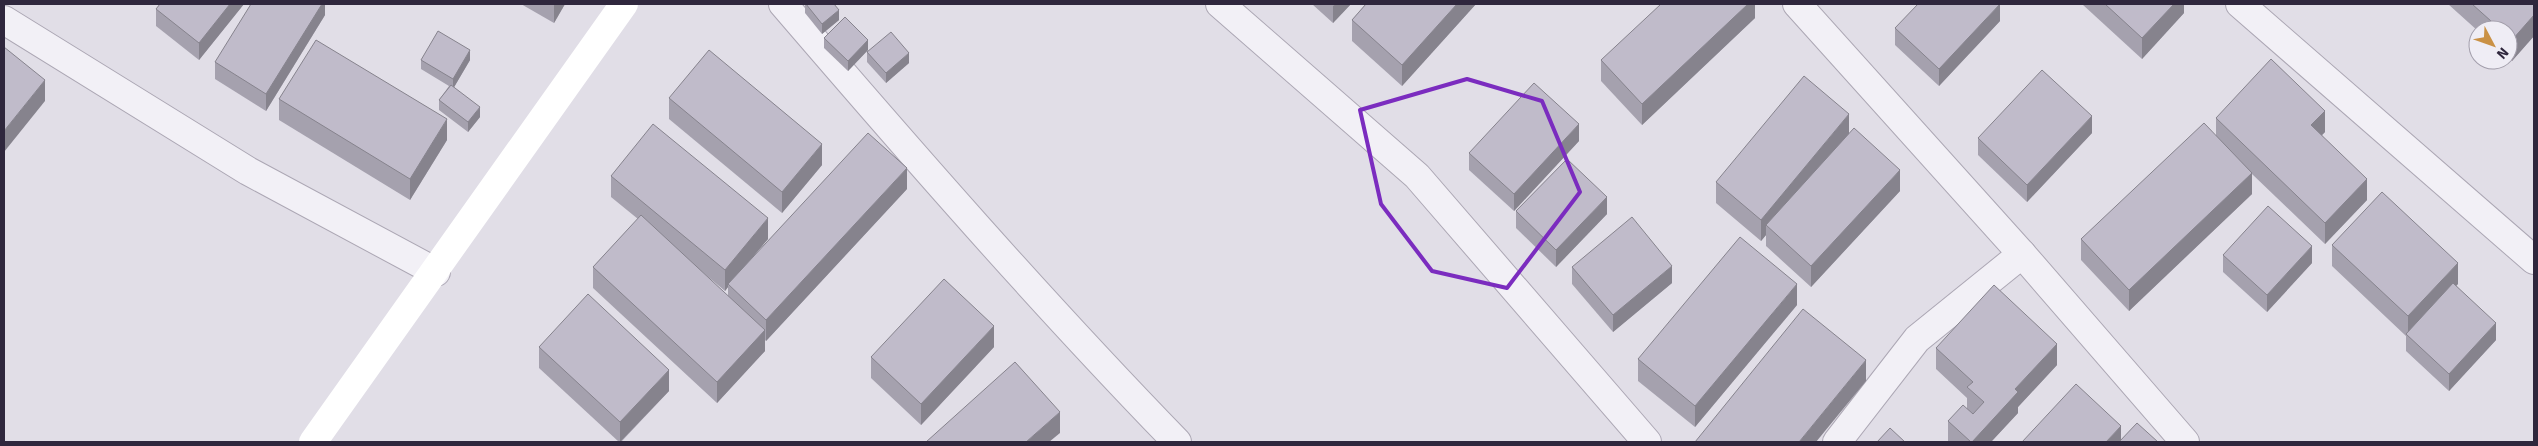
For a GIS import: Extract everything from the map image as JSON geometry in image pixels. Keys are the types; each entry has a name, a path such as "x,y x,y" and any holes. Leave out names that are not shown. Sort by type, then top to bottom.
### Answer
{"street":[{"path":"313,442 436,272 624,4"},
{"path":"783,4 877,114 1079,342 1176,442"},
{"path":"1220,4 1418,176 1647,442"},
{"path":"1797,4 2022,254 2185,442"},
{"path":"2241,4 2534,260"},
{"path":"4,20 248,171 436,272"},
{"path":"1837,442 1917,339 2022,254"}],"highlighted area":[{"path":"1467,79 1542,101 1580,192 1507,288 1432,271 1381,204 1360,110"}],"building":[{"path":"160,4 230,4 199,43 156,9"},
{"path":"251,4 322,4 266,94 215,62"},
{"path":"806,4 834,4 839,10 822,24"},
{"path":"1366,4 1457,4 1402,65 1352,20"},
{"path":"1661,4 1748,4 1642,104 1601,60"},
{"path":"1918,4 2000,4 1939,69 1895,28"},
{"path":"2105,4 2174,4 2142,38"},
{"path":"2472,4 2534,4 2534,15 2518,33 2518,20 2490,20"},
{"path":"845,17 868,40 848,61 824,38"},
{"path":"438,31 470,50 453,79 421,60"},
{"path":"891,32 909,53 886,73 867,52"},
{"path":"316,40 447,119 410,179 279,99"},
{"path":"4,47 45,80 4,131"},
{"path":"709,50 822,144 782,192 669,98"},
{"path":"2271,59 2325,111 2311,125 2367,179 2325,223 2216,118"},
{"path":"2042,70 2092,116 2027,185 1978,138"},
{"path":"1804,76 1849,114 1761,220 1716,182"},
{"path":"1534,83 1579,124 1514,194 1469,153"},
{"path":"451,85 480,107 468,122 439,100"},
{"path":"2204,123 2252,173 2129,290 2081,239"},
{"path":"653,124 768,218 725,270 611,176"},
{"path":"1854,128 1900,170 1811,266 1766,225"},
{"path":"868,133 907,168 766,320 728,284"},
{"path":"1567,159 1607,197 1556,250 1516,211"},
{"path":"2382,192 2458,263 2408,316 2332,245"},
{"path":"2268,206 2312,246 2267,295 2223,255"},
{"path":"641,215 765,330 717,382 593,267"},
{"path":"1632,217 1672,266 1613,315 1572,267"},
{"path":"1740,237 1797,284 1695,406 1638,359"},
{"path":"944,279 994,326 921,404 871,357"},
{"path":"2453,283 2496,323 2449,374 2406,334"},
{"path":"1994,285 2057,344 2015,389 2018,392 1971,442 1948,421 1963,405 1973,414 1984,402 1967,387 1973,382 1936,348"},
{"path":"588,294 669,370 620,422 539,347"},
{"path":"1803,309 1866,360 1799,442 1695,442"},
{"path":"1015,362 1060,412 1026,442 926,442"},
{"path":"2076,384 2121,426 2106,442 2022,442"},
{"path":"2137,423 2158,442 2119,442"},
{"path":"1890,428 1905,442 1877,442"}]}
